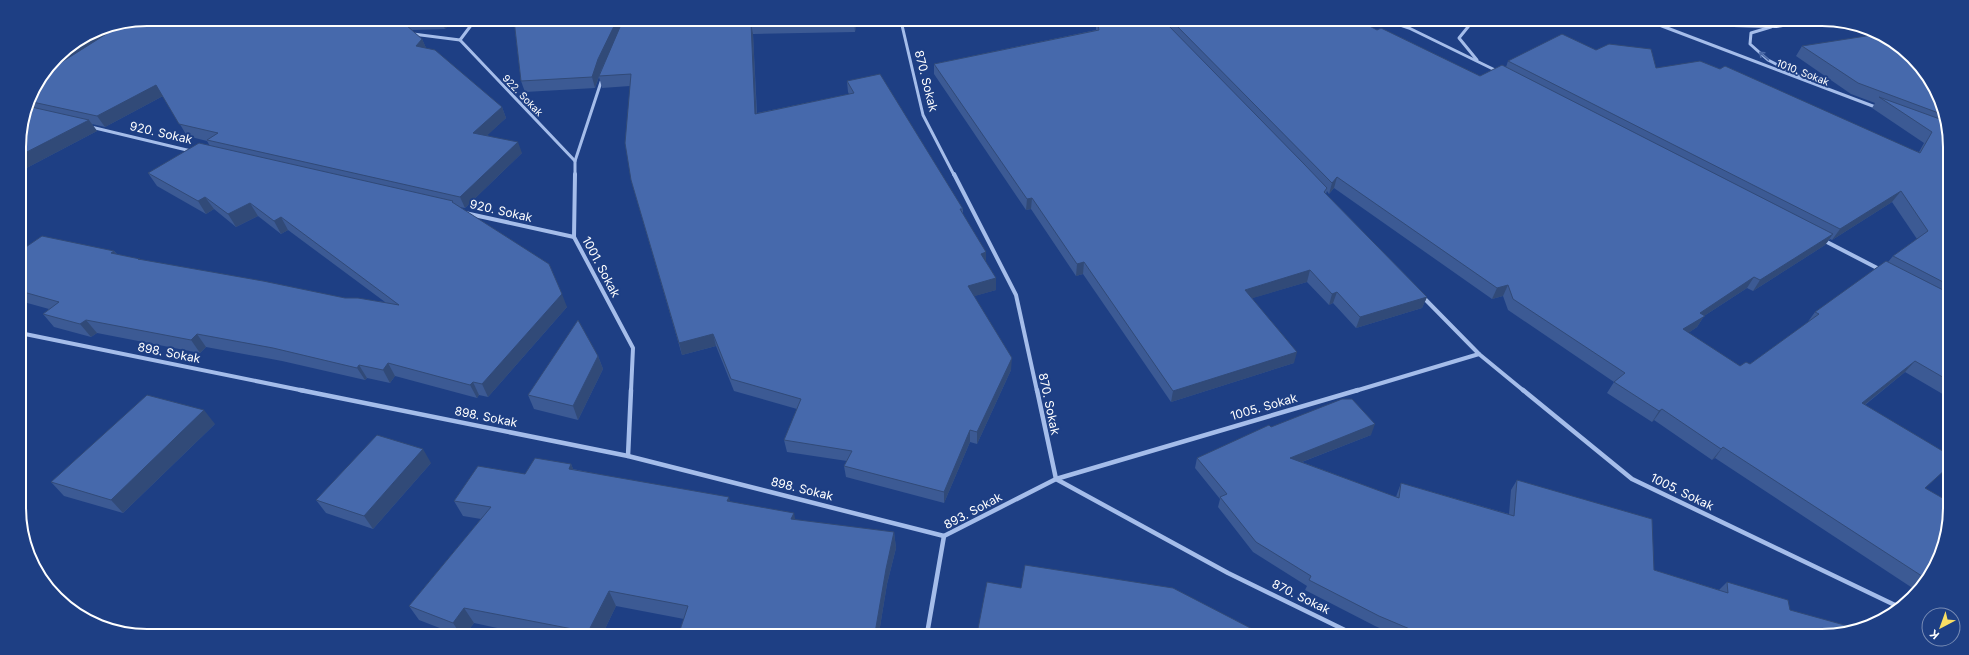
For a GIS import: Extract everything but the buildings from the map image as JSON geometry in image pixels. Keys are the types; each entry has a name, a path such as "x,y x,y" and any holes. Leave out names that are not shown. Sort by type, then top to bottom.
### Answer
{"street":[{"path":"405,33 460,40 470,26"},
{"name":"870. Sokak","path":"902,26 923,115 1016,295 1056,479 1228,573 1343,629"},
{"path":"1403,26 1500,73"},
{"path":"1469,26 1459,38 1479,62"},
{"name":"1010. Sokak","path":"1662,26 1882,109"},
{"path":"1773,26 1751,33 1750,44 1768,60 1823,88"},
{"name":"922. Sokak","path":"460,40 575,161"},
{"name":"1001. Sokak","path":"604,70 575,161 574,237 633,348 628,456"},
{"name":"920. Sokak","path":"87,126 195,151"},
{"name":"920. Sokak","path":"458,211 574,237"},
{"path":"1819,238 1883,271"},
{"name":"1005. Sokak","path":"1418,291 1479,354 1632,479 1895,605"},
{"name":"898. Sokak","path":"26,334 628,456 944,536"},
{"name":"1005. Sokak","path":"1056,479 1479,354"},
{"name":"893. Sokak","path":"928,629 944,536 1056,479"}]}
